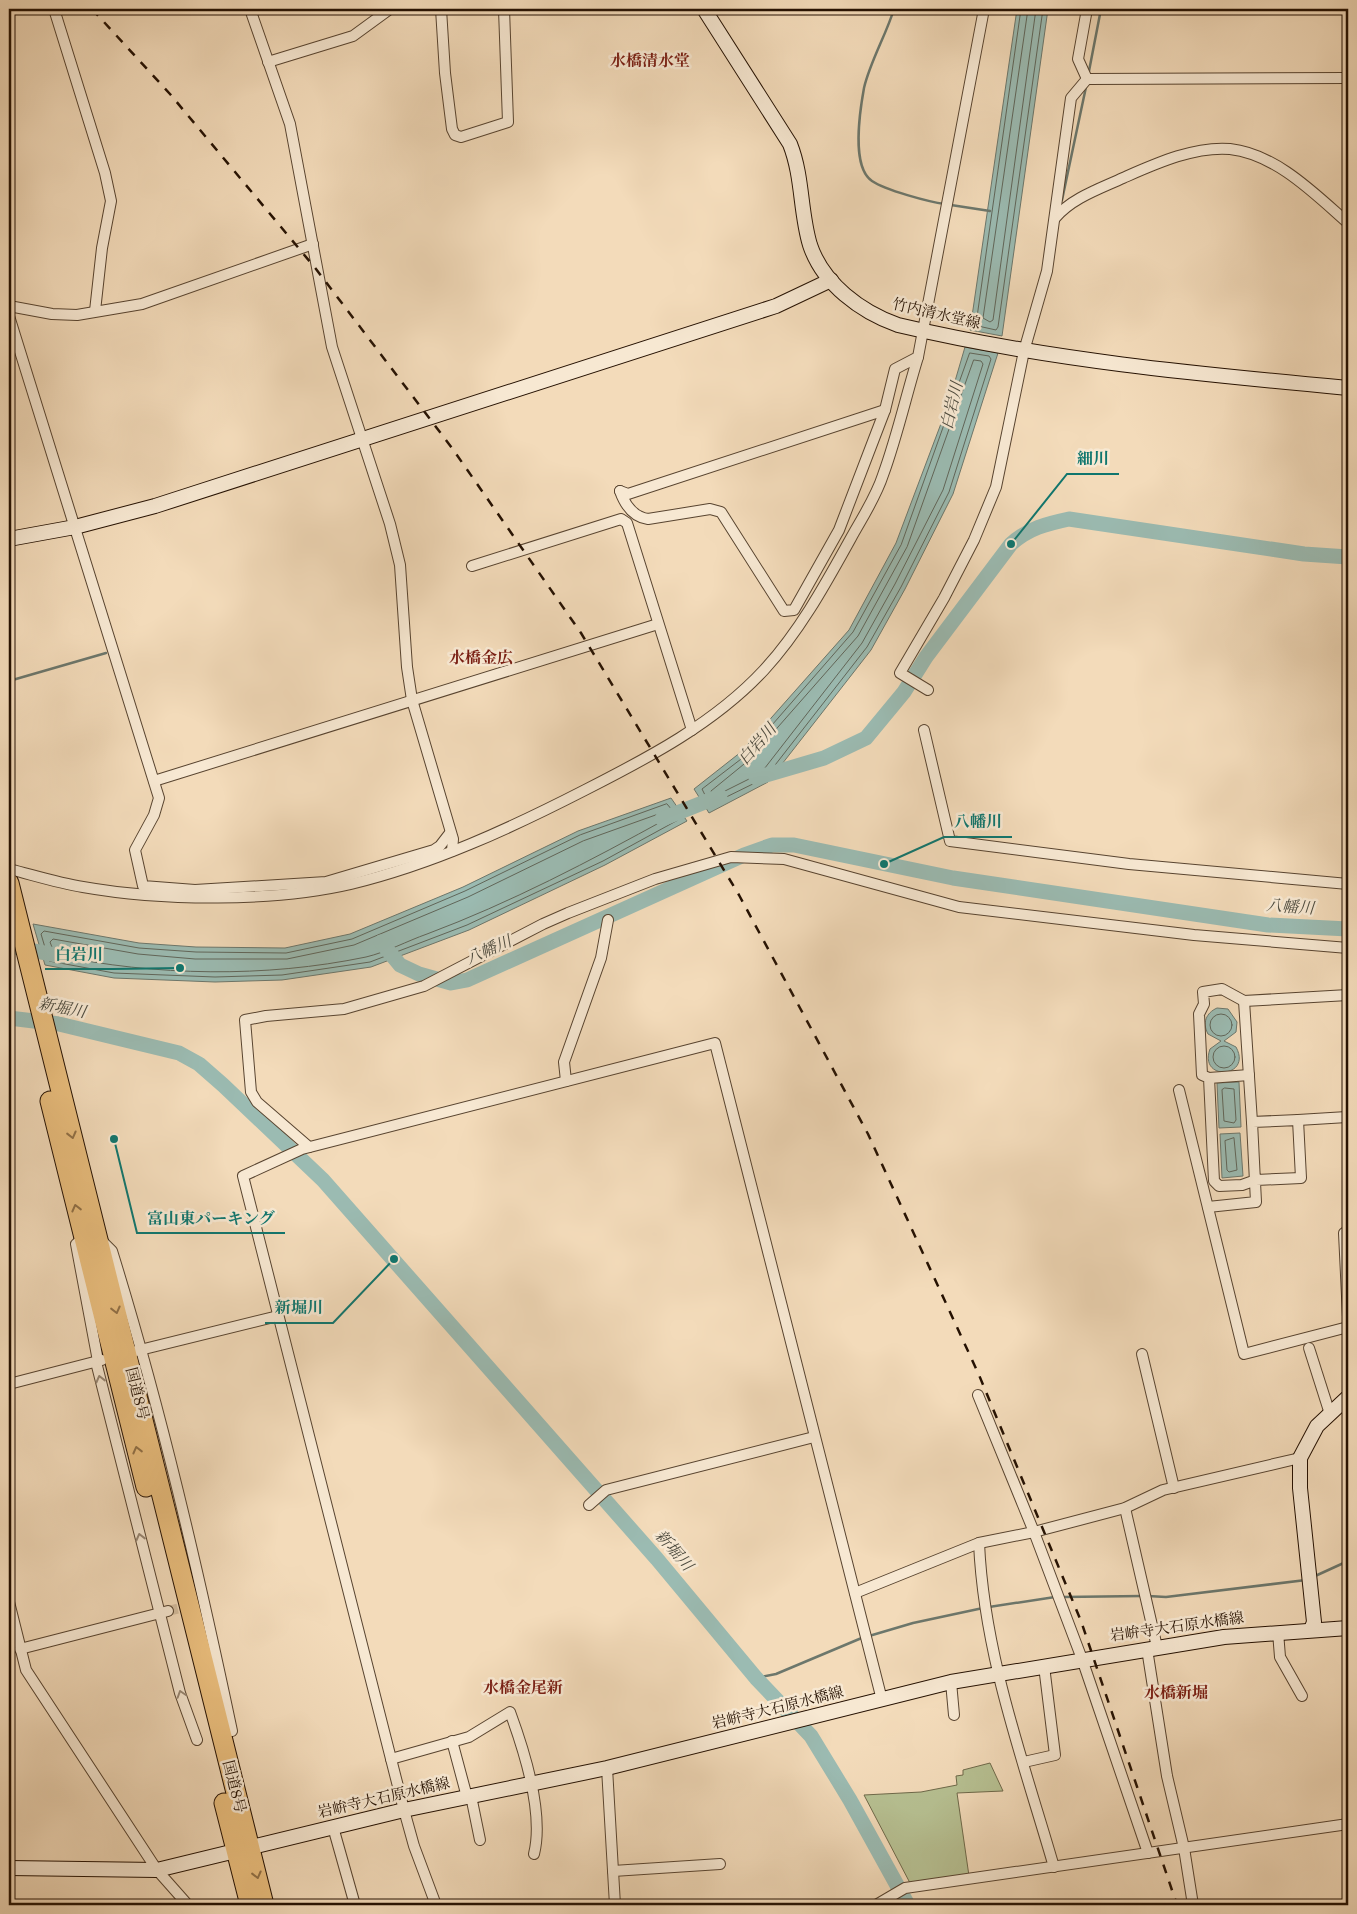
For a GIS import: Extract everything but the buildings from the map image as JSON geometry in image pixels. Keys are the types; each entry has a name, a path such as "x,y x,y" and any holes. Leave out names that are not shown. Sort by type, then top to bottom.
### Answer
{"highway":[{"name":"国道8号","path":"9,883 41,1037 90,1237 243,1849 264,1905"},
{"name":"国道8号","path":"9,935 41,1037"},
{"name":"国道8号","path":"243,1849 250,1905"}],"main road":[{"name":"竹内清水堂線","path":"704,9 790,144 798,164 810,245 831,280 857,305 880,319 924,331 1024,351 1156,371 1348,388"},
{"path":"9,539 75,527 155,506 776,306 831,280"},
{"path":"1311,1630 1314,1622 1300,1488 1300,1458 1316,1426 1348,1397"},
{"name":"岩峅寺大石原水橋線","path":"9,1868 158,1870 404,1810 607,1768 951,1682 1152,1648 1278,1632 1348,1628"}],"street":[{"path":"54,9 105,173 111,201 102,248 95,311"},
{"path":"250,9 290,124 332,347 390,524 400,565 407,667 412,700 453,839 452,851"},
{"path":"268,62 353,36 390,9"},
{"path":"441,9 445,73 452,129 455,135 461,137 508,122 504,9"},
{"path":"9,869 83,887 207,897 307,892 352,884 452,851 548,809 614,776 692,730 743,691 766,668 818,597 882,478 924,331 984,9"},
{"path":"1086,79 1078,59 1087,9"},
{"path":"1086,79 1348,78"},
{"path":"928,690 900,673 944,598 974,540 996,487 1024,351 1047,271 1071,98 1086,79"},
{"path":"1054,219 1066,205 1150,167 1197,152 1229,149 1247,152 1294,178 1348,223"},
{"path":"9,306 52,314 77,315 142,304 170,296 312,244"},
{"path":"9,316 159,798 159,804 135,850 143,886 195,890 326,882 434,850 440,846 450,833"},
{"path":"885,410 628,494 620,491 627,507 640,518 648,519 710,509 721,512 784,611 794,610 839,530 885,410 895,369 918,357"},
{"path":"472,566 621,519 627,523 692,730"},
{"path":"154,781 658,624"},
{"path":"924,730 950,841 1129,864 1348,884"},
{"path":"305,1148 257,1102 251,1092 245,1020 266,1016 344,1009 424,986 551,920 655,879 731,857 784,859 959,907 1184,934 1348,948"},
{"path":"566,1081 564,1062 601,958 608,920"},
{"path":"1249,1075 1209,1078 1202,1075 1199,1014 1204,1004 1203,992 1222,989 1244,1001 1348,995"},
{"path":"1208,1207 1256,1202 1244,1001"},
{"path":"436,1905 414,1846 404,1810 243,1176 305,1148 715,1043 882,1700"},
{"path":"1209,1078 1214,1182 1218,1186 1242,1185 1256,1180 1302,1178 1298,1120"},
{"path":"1179,1090 1244,1354 1348,1327"},
{"path":"1252,1122 1348,1117 1348,1154"},
{"path":"1344,1233 1348,1317"},
{"path":"197,1740 180,1693 164,1612 100,1361 76,1244 90,1237 112,1251 140,1350 232,1731"},
{"path":"140,1350 278,1316"},
{"path":"1309,1348 1330,1414"},
{"path":"1142,1354 1174,1488"},
{"path":"9,1384 100,1361"},
{"path":"978,1395 1034,1532 1082,1659 1148,1853"},
{"path":"589,1505 606,1490 814,1437"},
{"path":"855,1593 979,1544 1034,1532 1125,1508 1163,1490 1300,1458"},
{"path":"1125,1508 1152,1648 1168,1776 1184,1848 1193,1905"},
{"path":"979,1544 986,1618 998,1673 1054,1867"},
{"path":"9,1602 26,1670 35,1686 158,1870 188,1905"},
{"path":"20,1649 164,1612"},
{"path":"1278,1632 1280,1657 1302,1696"},
{"path":"1024,1762 1056,1755 1044,1666"},
{"path":"951,1682 954,1715"},
{"path":"391,1759 469,1737 510,1712 525,1753 531,1784 538,1839 534,1854"},
{"path":"452,1741 480,1840"},
{"path":"607,1768 615,1905"},
{"path":"876,1905 905,1888 1348,1824"},
{"path":"333,1827 355,1905"},
{"path":"613,1871 720,1864"}],"green space":[{"path":"990,1763 1003,1791 957,1793 969,1876 910,1883 864,1795 921,1792 957,1785 956,1776 963,1775 963,1770"}],"water":[{"path":"1017,9 1048,9 1002,336 970,330"},
{"path":"965,347 998,353 953,494 905,589 871,650 768,782 709,813 694,789 741,752 849,630 896,543 948,405"},
{"path":"671,798 687,821 605,865 469,930 371,967 282,980 215,982 114,978 45,965 33,924 139,943 196,947 285,948 350,934 463,887 578,831"},
{"path":"1217,1008 1228,1009 1237,1022 1236,1032 1224,1041 1236,1047 1239,1057 1237,1065 1232,1070 1225,1072 1217,1071 1211,1067 1208,1060 1210,1049 1221,1041 1208,1034 1205,1026 1206,1019 1210,1013"},
{"path":"1239,1082 1241,1127 1219,1128 1217,1083"},
{"path":"1240,1133 1243,1176 1222,1178 1220,1134"}],"waterway":[{"path":"894,9 864,88 859,123 861,164 865,174 878,184 907,195 945,204"},
{"path":"1089,71 1101,9"},
{"path":"1062,200 1086,87"},
{"path":"951,205 990,211"},
{"path":"756,778 824,758 866,738 904,692 926,657 1011,544 1024,534 1038,527 1069,519 1304,554 1348,557"},
{"path":"9,681 106,653"},
{"name":"白岩川","path":"662,819 720,796"},
{"name":"八幡川","path":"381,942 400,965 419,974 451,983 467,980 744,855 772,845 794,845 953,878 1268,925 1348,929"},
{"name":"白岩川","path":"9,946 61,956"},
{"name":"新堀川","path":"9,1018 59,1024 179,1053 199,1064 223,1085 323,1180 657,1559 756,1678 811,1736 850,1800 908,1905"},
{"path":"1313,1577 1348,1561"},
{"path":"1148,1596 1166,1597 1306,1580"},
{"path":"1063,1597 1142,1596"},
{"path":"989,1607 1055,1597"},
{"path":"869,1636 913,1623 983,1608"},
{"path":"756,1678 776,1674 864,1637"}],"tunnel":[{"path":"168,1611 193,1605"}],"railway":[{"path":"92,9 170,94 316,269 452,448 581,633 739,895 868,1134 979,1375 1081,1621 1177,1905"}],"place":[{"name":"細川","path":"1011,544"},
{"name":"八幡川","path":"884,864"},
{"name":"白岩川","path":"180,968"},
{"name":"富山東パーキング","path":"114,1139"},
{"name":"新堀川","path":"394,1259"}],"district":[{"name":"水橋清水堂","path":"650,62"},
{"name":"水橋金広","path":"481,659"},
{"name":"水橋金尾新","path":"523,1689"},
{"name":"水橋新堀","path":"1176,1694"}]}
